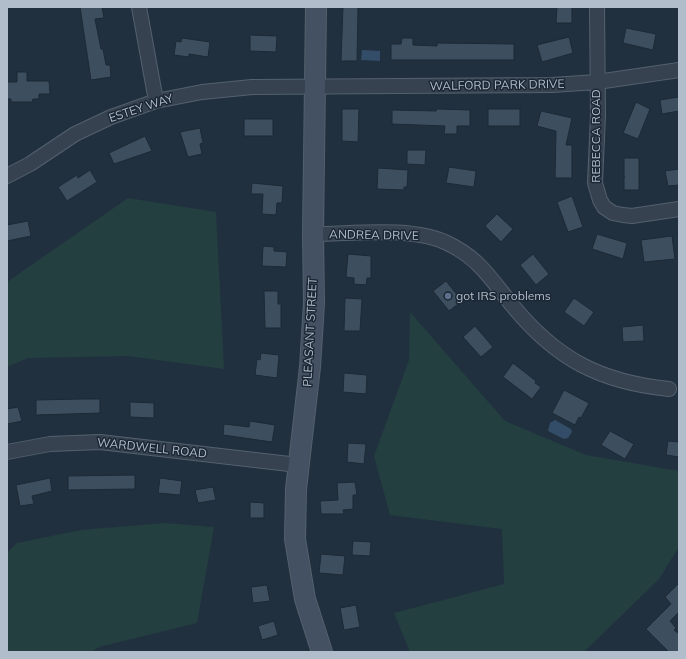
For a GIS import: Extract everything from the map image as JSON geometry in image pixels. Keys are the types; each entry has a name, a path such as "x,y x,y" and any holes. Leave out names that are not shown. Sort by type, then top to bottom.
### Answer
{"main road":[{"name":"PLEASANT STREET","path":"316,7 313,234 314,303 311,360 296,489 295,539 304,599 322,652"}],"street":[{"path":"139,7 156,101"},
{"path":"596,82 597,7"},
{"name":"WALFORD PARK DRIVE","path":"314,87 498,86 596,82 679,70"},
{"name":"REBECCA ROAD","path":"596,82 598,115 595,183 597,193 604,207 613,213 632,216 679,209"},
{"name":"ESTEY WAY","path":"7,176 30,164 75,134 112,117 156,101 209,91 252,87 314,87"},
{"name":"ANDREA DRIVE","path":"313,234 398,233 423,235 446,243 469,255 486,272 533,330 567,356 605,376 639,386 669,388"},
{"name":"WARDWELL ROAD","path":"7,452 50,444 100,442 298,465"}],"green space":[{"path":"128,198 216,212 224,369 128,356 28,358 7,367 7,282"},
{"path":"410,312 505,421 586,455 679,471 679,547 659,579 584,652 410,652 394,613 504,584 502,529 390,515 374,456 409,360"},
{"path":"165,523 214,527 197,623 99,647 91,652 7,652 7,553 17,543 81,530"}],"water":[{"path":"362,50 380,51 380,61 361,60"},
{"path":"555,420 571,429 572,432 568,438 564,439 548,431 550,423"}],"building":[{"path":"80,7 102,7 104,18 95,19 106,65 110,65 111,77 91,80"},
{"path":"343,7 358,7 357,61 341,61"},
{"path":"557,7 572,7 572,23 556,23"},
{"path":"626,28 656,34 653,50 623,43"},
{"path":"250,35 277,36 276,52 250,51"},
{"path":"569,37 573,53 542,62 537,45"},
{"path":"182,38 210,42 208,57 189,54 189,57 174,55 176,41 181,42"},
{"path":"402,38 413,38 413,45 437,46 437,43 514,44 514,60 391,60 391,44 401,44"},
{"path":"17,72 27,72 27,81 49,81 50,94 39,94 39,99 33,99 32,102 11,102 11,99 7,99 7,82 17,82"},
{"path":"679,97 679,111 662,114 660,100"},
{"path":"636,102 650,109 638,139 623,133"},
{"path":"342,109 359,109 358,142 342,141"},
{"path":"437,109 470,110 470,126 457,126 457,134 444,134 445,126 392,124 392,110 436,111"},
{"path":"488,109 520,109 520,126 488,126"},
{"path":"541,111 572,118 566,145 572,145 572,178 555,178 556,131 537,126"},
{"path":"244,119 273,119 273,136 244,136"},
{"path":"200,128 203,143 200,144 202,154 188,157 180,132"},
{"path":"145,136 152,151 114,164 109,153"},
{"path":"407,150 426,150 425,165 407,164"},
{"path":"624,158 639,158 639,190 624,190"},
{"path":"449,167 476,171 474,187 446,183"},
{"path":"378,168 408,170 407,187 404,187 404,190 377,189"},
{"path":"679,169 679,185 668,186 665,171"},
{"path":"90,170 97,182 67,201 58,187 77,175 78,178"},
{"path":"252,183 283,186 282,203 277,203 276,215 262,214 263,194 251,194"},
{"path":"572,196 583,227 568,232 557,202"},
{"path":"497,214 513,229 501,242 485,226"},
{"path":"28,221 31,236 7,241 7,225"},
{"path":"597,234 627,243 623,259 592,249"},
{"path":"672,236 675,259 644,262 641,240"},
{"path":"263,246 274,247 274,251 287,252 286,267 262,266"},
{"path":"348,254 371,256 371,278 367,278 366,285 354,284 354,278 346,277"},
{"path":"533,254 549,274 536,285 520,265"},
{"name":"got IRS problems","path":"446,281 462,301 449,311 433,291"},
{"path":"264,291 278,291 278,304 281,304 281,328 265,328"},
{"path":"345,298 362,299 360,331 344,331"},
{"path":"574,298 594,312 584,326 564,312"},
{"path":"643,325 644,341 623,342 622,327"},
{"path":"475,326 493,347 481,357 463,337"},
{"path":"261,353 279,355 277,378 255,375 257,359 260,360"},
{"path":"513,363 536,381 535,383 541,387 532,399 503,377"},
{"path":"344,373 367,375 366,394 343,392"},
{"path":"564,390 589,403 581,418 579,417 575,425 552,413"},
{"path":"100,399 100,413 36,415 36,400"},
{"path":"130,402 154,403 154,418 130,417"},
{"path":"18,407 22,421 7,424 7,409"},
{"path":"250,421 275,425 272,442 223,435 224,424 249,427"},
{"path":"610,431 634,444 625,459 601,445"},
{"path":"668,441 679,442 679,457 666,455"},
{"path":"348,443 366,444 364,464 347,462"},
{"path":"135,475 135,489 68,490 68,476"},
{"path":"50,478 52,491 32,496 34,504 20,506 16,485"},
{"path":"160,478 182,481 180,495 158,493"},
{"path":"355,482 357,495 353,495 353,509 343,510 344,514 321,514 320,501 338,500 337,483"},
{"path":"213,487 216,500 198,503 195,490"},
{"path":"250,502 264,503 264,518 250,518"},
{"path":"353,541 371,542 370,556 352,555"},
{"path":"321,554 345,556 343,575 319,573"},
{"path":"679,583 679,612 670,621 676,628 674,630 679,634 679,652 669,652 646,629 671,604 665,597"},
{"path":"267,585 270,601 253,603 251,587"},
{"path":"356,605 360,627 344,630 340,608"},
{"path":"274,621 278,635 262,640 258,626"}],"place":[{"name":"got IRS problems","path":"448,296"}]}
